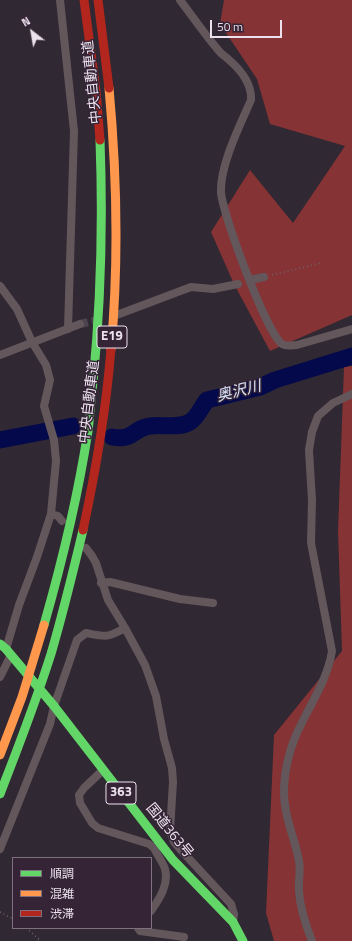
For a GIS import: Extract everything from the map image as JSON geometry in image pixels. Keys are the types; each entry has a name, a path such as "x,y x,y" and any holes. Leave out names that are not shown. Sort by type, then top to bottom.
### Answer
{"highway":[{"name":"中央自動車道","path":"0,755 20,703 34,660 56,582 77,489 88,429 98,335 102,221 100,154 95,83 84,0"},
{"name":"中央自動車道","path":"0,794 32,710 69,586 102,430 112,337 116,267 116,185 110,94 98,0"},
{"name":"国道363号","path":"6,649 54,706 103,770 157,846 173,860 233,922 243,941"}],"street":[{"path":"60,0 74,131 68,329"},
{"path":"180,0 219,52 244,76 250,85 252,92 251,100 240,125 226,165 222,182 222,192 226,214 250,280 273,332 282,344 289,346 352,329"},
{"path":"250,280 264,277"},
{"path":"114,316 191,287 213,290 238,284"},
{"path":"0,286 17,308 32,342 46,365 50,380 44,406 54,440 56,461 51,514 19,605 6,649 0,677"},
{"path":"0,355 80,324"},
{"path":"312,941 301,904 299,890 301,874 299,860 285,810 284,796 288,756 294,739 325,676 331,661 332,651 311,542 312,500 309,450 312,432 318,416 333,403 352,394"},
{"path":"51,514 58,516 62,521"},
{"path":"86,548 96,563 101,583 108,600 145,665 156,696 164,739 172,768 173,782 170,831 174,842 231,904 234,914 233,922"},
{"path":"101,583 110,582 180,600 213,603"},
{"path":"0,848 50,724 54,706 78,640 86,633 105,637 112,636 125,628"},
{"path":"103,770 84,788 79,795 80,803 92,823 98,828 157,846 165,868 166,883 159,900 152,909"},
{"path":"139,929 140,931 184,937"}],"path":[{"path":"264,277 321,262"},
{"path":"0,912 12,918"},
{"path":"27,929 40,940 38,941"}],"shaded area":[{"path":"224,0 352,0 352,315 270,351 234,284 211,232 250,170 293,223 345,146 270,124 257,79 220,24"},
{"path":"352,366 352,941 274,941 266,913 274,735 342,651 338,531 344,367"}],"waterway":[{"name":"奥沢川","path":"112,437 119,438 129,436 144,427 176,426 186,424 195,418 207,400 260,387 275,380 352,356"},
{"name":"奥沢川","path":"0,440 73,426"}],"tunnel":[{"path":"80,324 102,319"}],"traffic: fast":[{"path":"44,625 69,529 89,425 100,292 100,140"},
{"path":"0,794 27,724 51,654 83,530"},
{"path":"0,644 6,649 54,706 173,860 233,922 243,941"}],"traffic: slow":[{"path":"109,88 114,153 116,218 114,316 111,349"},
{"path":"0,755 22,697 44,625"}],"traffic: jam":[{"path":"84,0 96,91 100,140"},
{"path":"98,0 109,88"},
{"path":"83,530 100,440 111,349"}]}
